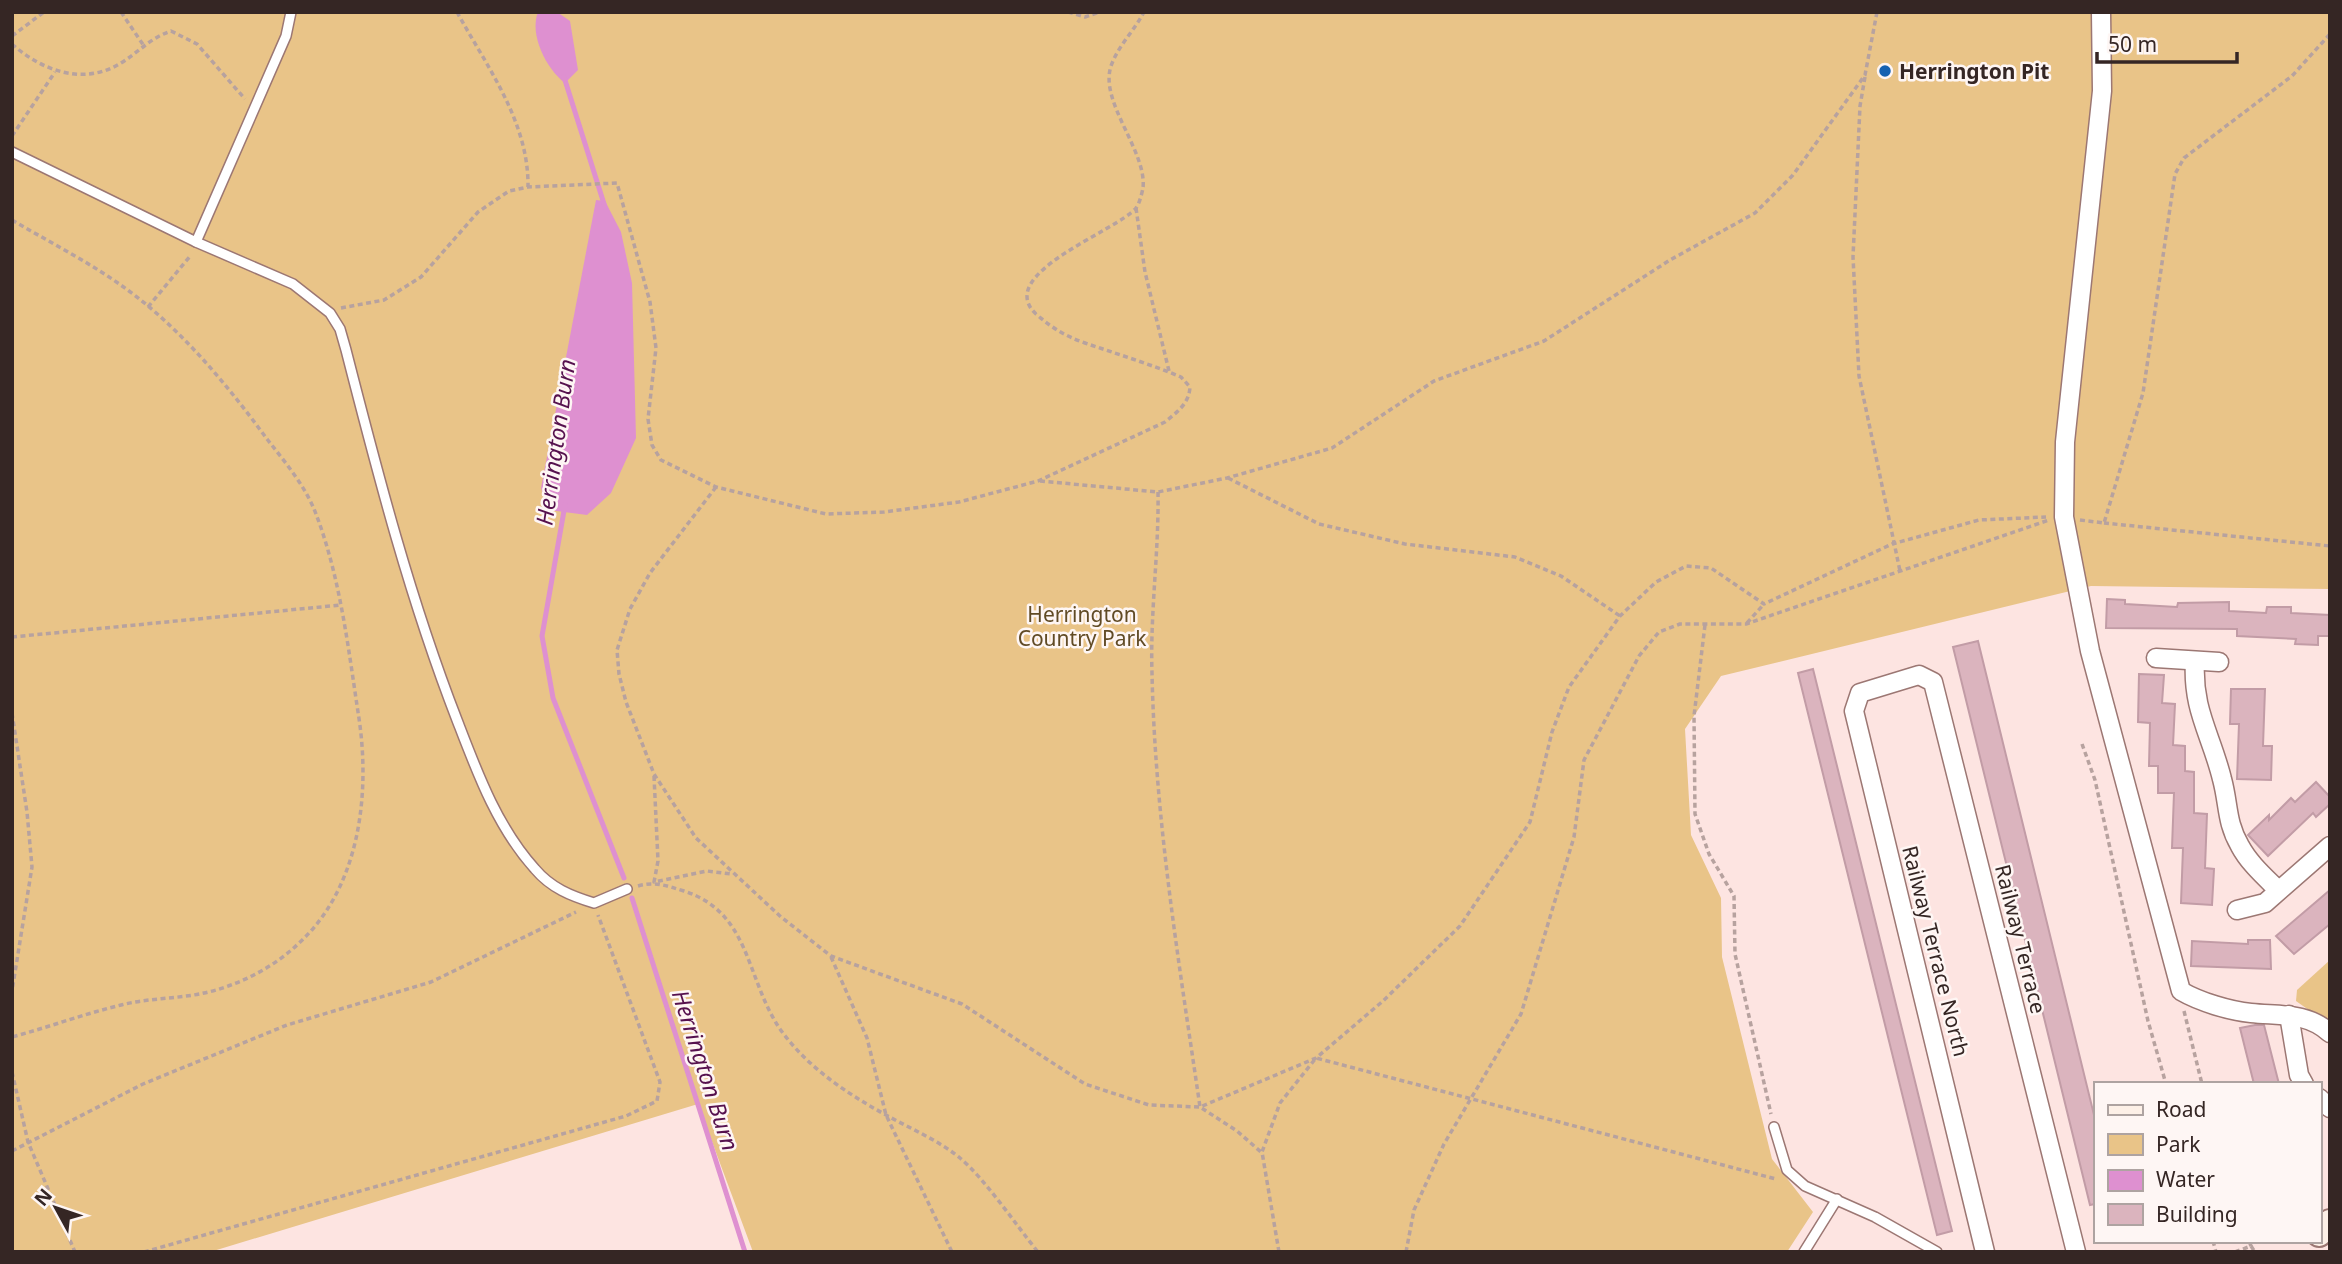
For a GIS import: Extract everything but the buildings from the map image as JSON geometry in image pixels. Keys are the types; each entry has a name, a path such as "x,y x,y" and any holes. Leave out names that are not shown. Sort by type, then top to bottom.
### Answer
{"street":[{"path":"2101,12 2102,91 2065,442 2064,517 2090,650 2181,991 2248,1013 2289,1015 2316,1020 2330,1033"},
{"path":"2156,658 2219,662"},
{"path":"2195,661 2197,709 2223,782 2227,820 2241,849 2278,890"},
{"name":"Railway Terrace","path":"1891,683 1919,675 1934,682 2076,1252"},
{"name":"Railway Terrace North","path":"1891,683 1860,693 1854,711 1985,1252"},
{"path":"2236,910 2264,903 2330,846"},
{"path":"2289,1015 2299,1075 2303,1082"}],"lane":[{"path":"195,243 286,36 291,12"},
{"path":"12,152 195,243 293,284 330,313 340,329 393,534 431,654 475,766 501,823 536,870 564,893 594,903 627,889"},
{"path":"1774,1127 1787,1170 1805,1186 1838,1199 1937,1252"},
{"path":"1804,1252 1838,1199"}],"path":[{"path":"12,36 44,12"},
{"path":"121,12 144,46"},
{"path":"457,12 519,127 528,169 528,187"},
{"path":"1068,12 1085,17 1100,12"},
{"path":"1144,12 1121,46 1110,69 1112,93 1139,165 1143,188 1136,208 1145,272 1169,372"},
{"path":"1877,12 1860,106 1853,257 1859,376 1892,544 1900,571"},
{"path":"12,44 27,57 55,72 99,72 120,64 153,37 171,31 186,36 217,65 254,109"},
{"path":"2105,523 2143,393 2175,174 2184,159 2292,76 2330,34"},
{"path":"12,136 55,72"},
{"path":"1038,481 1158,492 1227,478 1332,448 1434,381 1544,341 1670,260 1755,213 1793,175 1865,75"},
{"path":"330,313 351,304 384,299 403,290 421,277 491,202 509,191 528,187 589,186 612,181 617,183 650,302 656,348 648,419 652,445 661,460 716,487 826,514 884,512 959,502 1038,481 1165,422 1181,409 1189,397 1190,387 1181,377 1056,331 1028,306 1026,292 1032,280 1045,267 1136,208"},
{"path":"12,220 128,291 169,325 244,407 293,473 316,512 341,605 361,729 364,773 349,870 327,911 299,944 266,968 233,985 204,993 124,1004 12,1037"},
{"path":"148,307 188,262 195,243"},
{"path":"1227,478 1320,523 1405,544 1515,556 1561,576 1620,615"},
{"path":"716,487 650,573 630,609 617,650 618,674 654,774 696,838 733,874 831,956 962,1004 1084,1084 1149,1105 1200,1107 1315,1058 1805,1186"},
{"path":"1158,492 1152,671 1157,771 1170,897 1200,1107 1237,1131 1262,1152"},
{"path":"1406,1252 1414,1210 1444,1144 1473,1100 1521,1014 1574,837 1584,760 1639,656 1659,632 1680,624 1746,624 2059,516 1979,520 1892,544 1764,604 1746,624"},
{"path":"2064,517 2330,546"},
{"path":"1279,1252 1262,1152 1280,1103 1315,1058 1383,1001 1460,926 1530,822 1552,732 1569,687 1620,615 1656,582 1686,566 1711,568 1764,604"},
{"path":"12,637 341,605"},
{"path":"1705,624 1694,716 1695,814 1709,854 1734,897 1735,954 1774,1127"},
{"path":"12,713 27,812 32,867 12,991"},
{"path":"2082,744 2095,780 2148,1021 2165,1082"},
{"path":"654,774 658,861 654,882"},
{"path":"627,889 707,871 733,874"},
{"path":"654,882 702,897 718,907 732,923 780,1028 820,1073 960,1159 1038,1252"},
{"path":"12,1151 143,1084 287,1025 431,982 594,903 660,1082 657,1101 626,1116 144,1252"},
{"path":"831,956 867,1038 886,1115 952,1252"},
{"path":"2181,991 2187,1033 2201,1082"},
{"path":"12,1072 28,1142 75,1252"},
{"path":"2235,1252 2250,1244 2255,1252"}],"green space":[{"name":"Herrington Country Park","path":"12,12 2330,12 2330,589 2091,586 1721,676 1685,729 1691,835 1721,898 1722,957 1772,1159 1813,1212 1787,1252 753,1252 698,1104 210,1252 12,1252"},
{"path":"2330,960 2330,1025 2296,1001 2297,990"}],"water":[{"path":"538,12 557,12 570,21 578,70 565,83 552,69 541,50 536,30"},
{"path":"596,200 605,201 621,232 632,283 636,438 611,493 587,515 549,510 541,488"}],"waterway":[{"name":"Herrington Burn","path":"564,77 605,207"},
{"name":"Herrington Burn","path":"565,505 542,636 553,698 624,878"},
{"name":"Herrington Burn","path":"632,898 745,1252"}],"place":[{"name":"Herrington Pit","path":"1885,71"}]}
